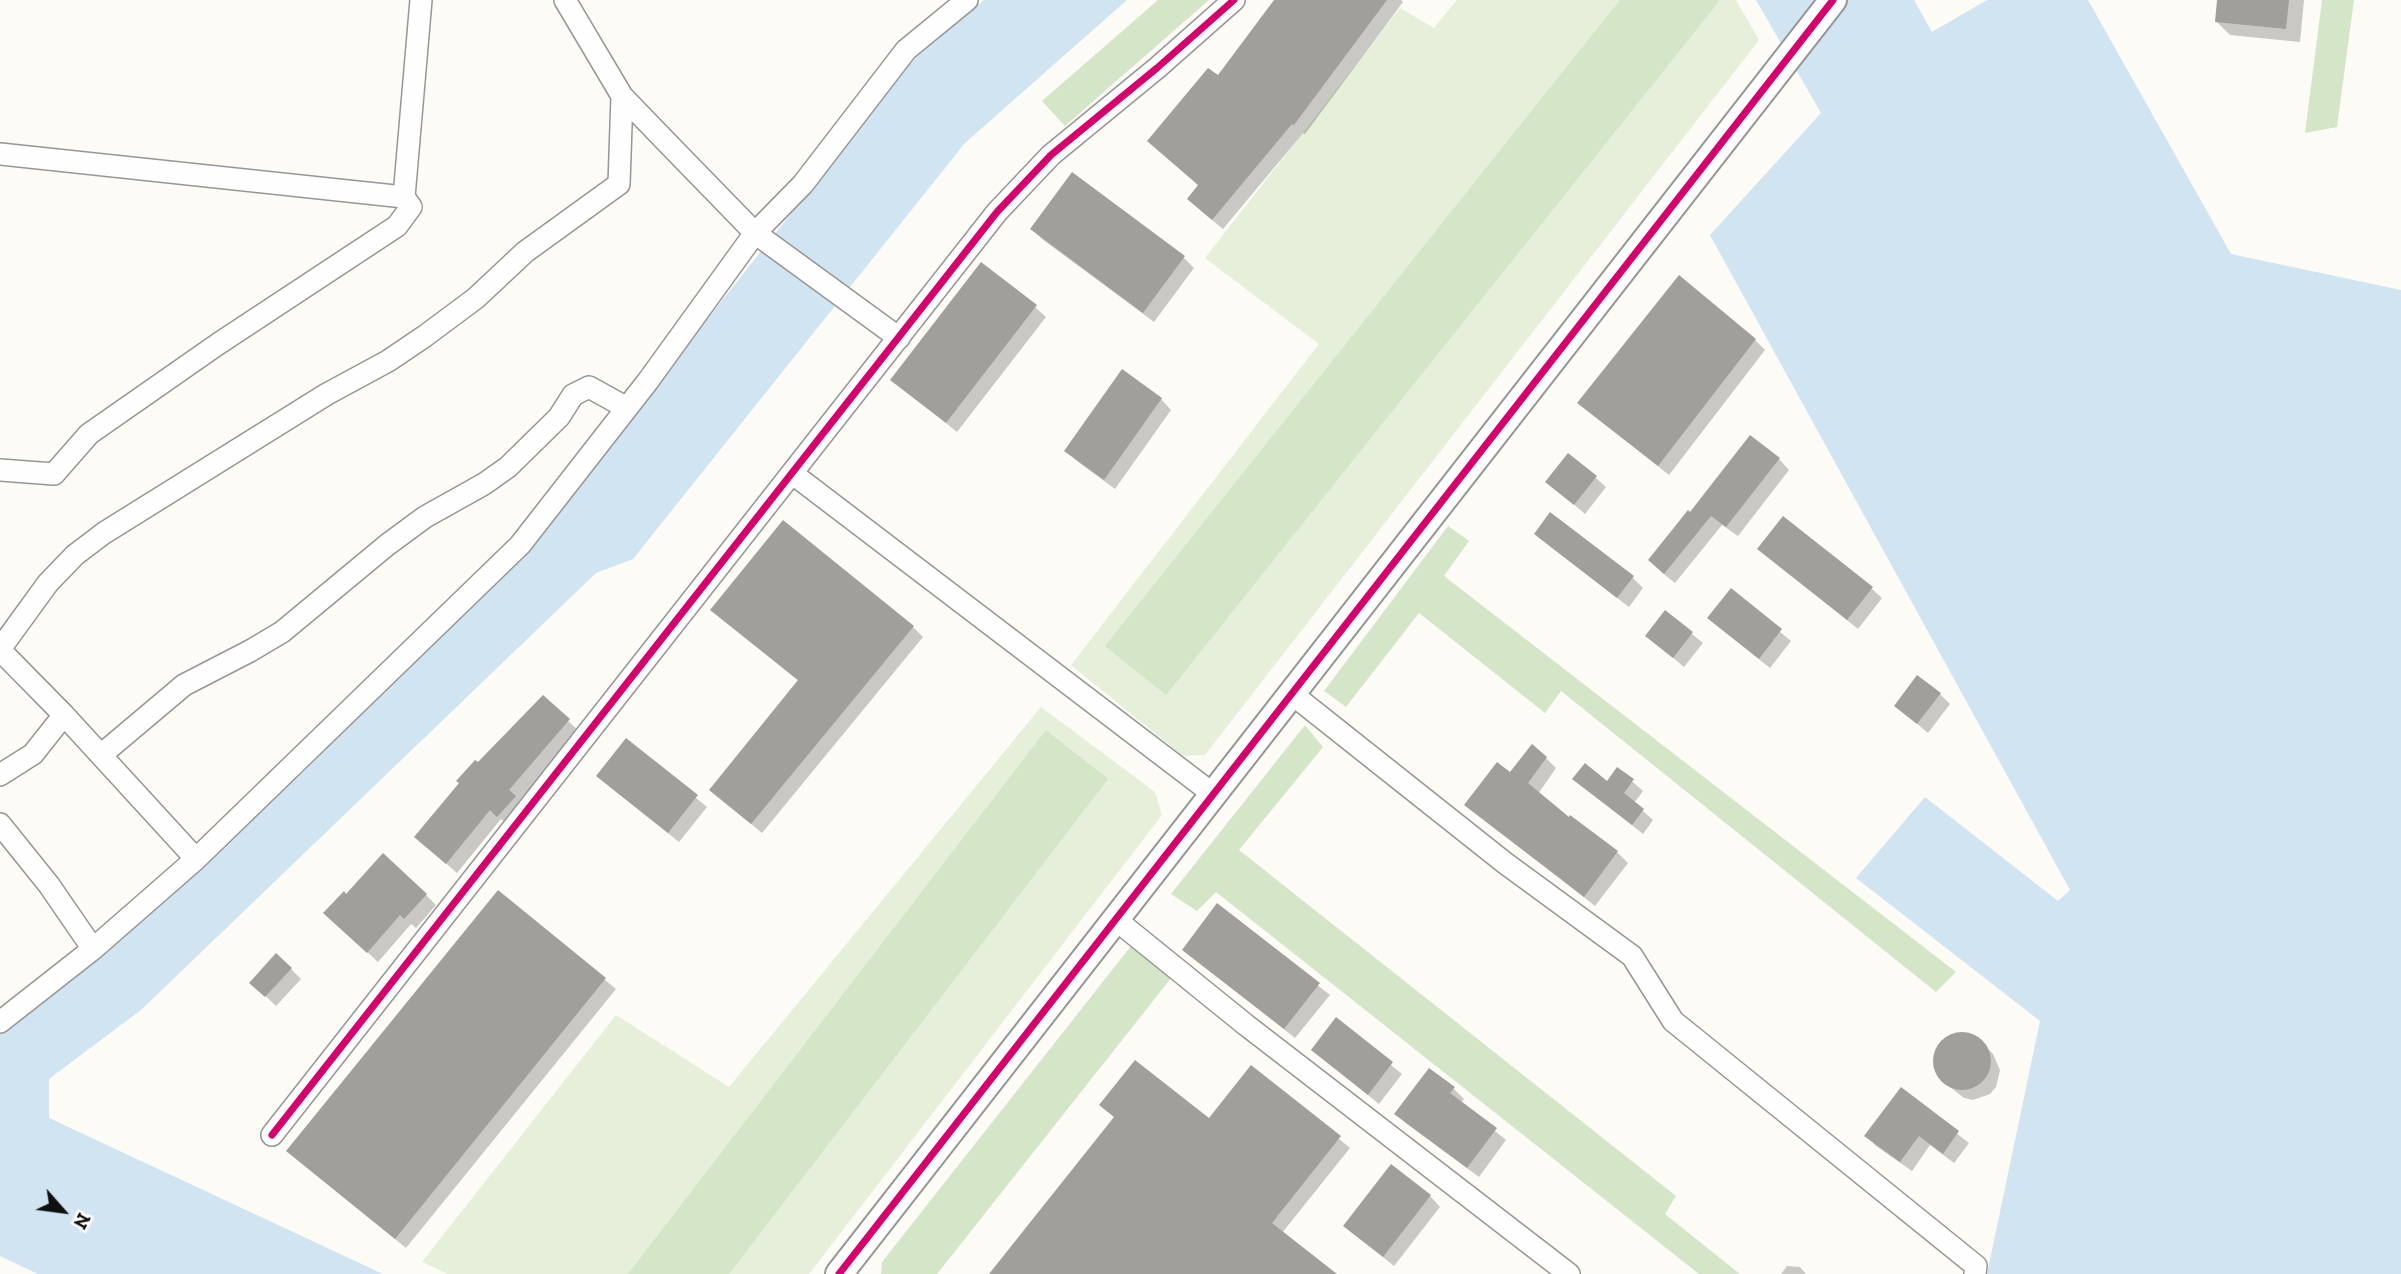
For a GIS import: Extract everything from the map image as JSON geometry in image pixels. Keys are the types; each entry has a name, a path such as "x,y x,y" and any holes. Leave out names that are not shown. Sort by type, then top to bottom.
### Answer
{"street":[{"path":"0,470 54,474 89,434 218,344 397,226 411,207 404,197 421,0"},
{"path":"565,0 622,96 755,233 899,338"},
{"path":"0,1022 93,948 197,859 520,545 626,408 755,233 803,184 906,50 967,0"},
{"path":"272,1135 997,212 1051,155 1157,68 1234,0"},
{"path":"839,1274 1833,0"},
{"path":"197,859 0,650 48,583 75,555 116,526 303,408 388,361 425,336 476,298 525,252 619,184 622,96"},
{"path":"0,155 404,197"},
{"path":"101,755 184,685 282,632 425,517 484,484 508,467 559,417 573,395 589,387 626,408"},
{"path":"793,474 1213,794"},
{"path":"1292,694 1506,863 1632,956 1673,1021 1976,1266 1975,1274"},
{"path":"0,775 33,754 64,715"},
{"path":"0,824 49,885 93,948"},
{"path":"1115,919 1246,1025 1569,1274"}],"green space":[{"path":"1158,0 1209,0 1065,126 1042,101"},
{"path":"1457,0 1736,0 1759,40 1205,755 1183,756 1071,665 1319,344 1205,258 1400,8 1434,28"},
{"path":"1620,0 1720,0 1166,695 1105,646"},
{"path":"2322,0 2354,0 2337,127 2305,133"},
{"path":"1448,526 1469,541 1444,576 1956,972 1936,992 1561,691 1545,713 1419,613 1346,707 1324,691"},
{"path":"1041,707 1155,792 1162,815 809,1274 448,1274 422,1262 616,1015 729,1087"},
{"path":"1305,725 1323,747 1239,850 1676,1196 1665,1214 1740,1274 1699,1274 1216,892 1197,911 1171,894"},
{"path":"1046,730 1108,779 729,1274 628,1274"},
{"path":"1131,946 1172,977 937,1274 881,1274 882,1262"}],"water":[{"path":"984,0 1127,0 965,143 633,559 596,573 141,1010 49,1079 49,1118 383,1274 38,1274 0,1256 0,1032 101,957 300,775 518,558 911,62"},
{"path":"1756,0 1914,0 1932,32 1987,0 2088,0 2231,254 2401,290 2401,1274 1987,1274 2040,1021 1856,878 1925,797 2058,901 2070,890 1710,235 1821,113"}],"building":[{"path":"1274,0 1387,0 1294,125 1292,124 1212,220 1187,199 1198,185 1147,141 1208,68 1218,75"},
{"path":"2217,0 2289,0 2286,29 2215,22"},
{"path":"1072,172 1185,256 1143,313 1030,229"},
{"path":"981,262 1037,305 946,423 890,380"},
{"path":"1679,275 1756,339 1658,466 1577,403"},
{"path":"1122,369 1162,398 1104,480 1064,451"},
{"path":"1750,435 1780,458 1726,527 1711,516 1664,574 1648,560 1688,510 1690,512"},
{"path":"1568,453 1597,476 1574,505 1545,482"},
{"path":"1550,512 1634,576 1617,598 1534,534"},
{"path":"1783,516 1873,587 1847,620 1757,549"},
{"path":"783,520 914,626 751,824 709,790 798,680 710,610"},
{"path":"1731,588 1782,629 1759,659 1707,618"},
{"path":"1665,610 1693,632 1673,658 1645,636"},
{"path":"1917,675 1941,693 1917,724 1894,706"},
{"path":"543,695 570,719 509,790 516,796 497,817 490,810 446,864 414,837 475,760 478,762"},
{"path":"626,738 698,795 668,833 596,776"},
{"path":"1532,744 1547,757 1528,783 1569,817 1570,815 1618,851 1584,897 1464,805 1497,762 1510,772"},
{"path":"1585,763 1607,781 1617,767 1634,779 1624,793 1644,809 1632,825 1572,779"},
{"path":"383,853 427,894 404,919 400,915 367,953 323,913 344,891 346,894"},
{"path":"498,890 606,978 395,1239 286,1151"},
{"path":"1217,903 1320,983 1284,1029 1182,950"},
{"path":"276,953 292,968 265,997 249,983"},
{"path":"1336,1017 1393,1062 1368,1095 1311,1050"},
{"path":"1962,1032 1973,1034 1986,1045 1991,1061 1989,1072 1978,1085 1962,1090 1951,1088 1938,1077 1933,1061 1935,1050 1946,1037"},
{"path":"1135,1060 1209,1118 1251,1065 1341,1136 1272,1223 1337,1274 989,1274 1114,1117 1099,1105"},
{"path":"1429,1068 1455,1087 1450,1093 1497,1128 1467,1168 1394,1114"},
{"path":"1901,1087 1959,1131 1943,1154 1919,1136 1900,1162 1864,1136"},
{"path":"1391,1164 1431,1195 1383,1257 1343,1226"}],"cycle path":[{"path":"272,1135 997,212 1051,155 1157,68 1234,0"},
{"path":"839,1274 1833,0"}]}
